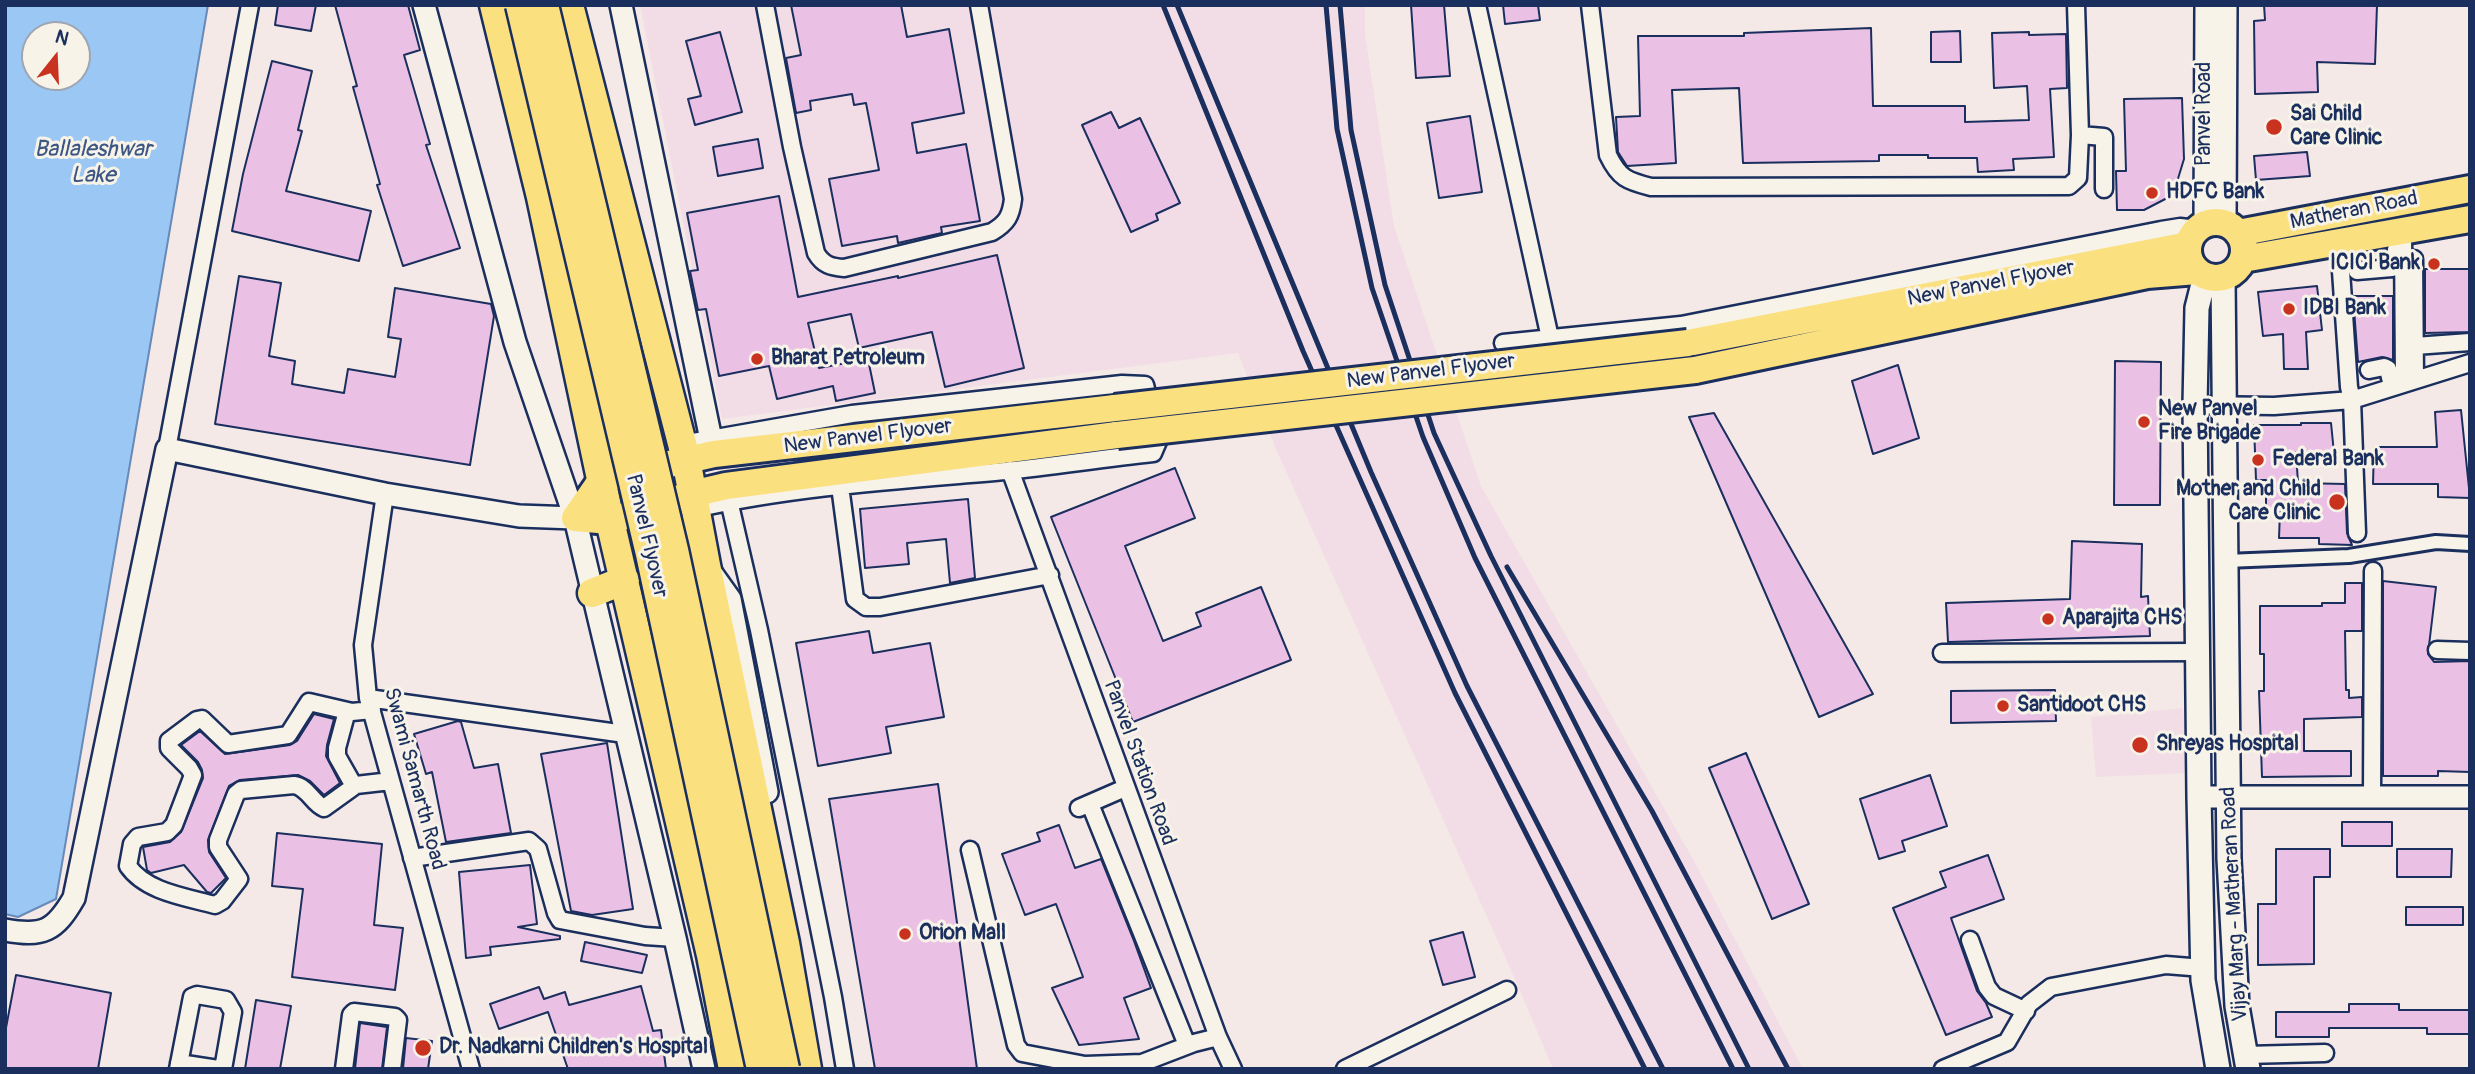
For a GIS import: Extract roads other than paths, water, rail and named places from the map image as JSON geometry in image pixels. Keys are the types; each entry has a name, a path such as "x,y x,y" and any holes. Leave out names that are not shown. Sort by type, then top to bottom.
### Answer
{"highway":[{"path":"494,5 541,197 610,521 710,955 733,1069"},
{"name":"Panvel Flyover","path":"520,5 650,554 761,1069"},
{"name":"Panvel Flyover","path":"544,5 674,550 785,1069"},
{"path":"569,5 684,452 785,943 807,1069"},
{"path":"592,593 625,580"}],"main road":[{"name":"Matheran Road","path":"2145,265 2211,231 2470,189"},
{"name":"Matheran Road","path":"2243,259 2470,219"},
{"path":"2145,265 2208,275 2239,267 2243,259 2243,241 2211,231 2188,255 2208,275"},
{"name":"New Panvel Flyover","path":"602,479 684,452 713,447 1115,408 1688,343 2145,265"},
{"name":"New Panvel Flyover","path":"610,521 727,494 1117,435 1695,370 2145,265"},
{"name":"Vijay Marg - Matheran Road","path":"2208,275 2197,308 2195,404 2199,797 2203,968 2212,1045 2218,1069"},
{"name":"Vijay Marg - Matheran Road","path":"2208,275 2224,405 2228,797 2233,948 2237,1006 2247,1062"},
{"path":"602,479 575,518 610,521"}],"street":[{"path":"5,929 23,933 46,930 62,919 74,898 167,449 250,5"},
{"path":"424,5 515,342 575,518 704,1069"},
{"path":"621,5 713,447 852,414 1122,384 1145,385 1158,439 1153,453 1010,470 727,494 771,684 845,1069"},
{"path":"765,5 792,147 816,253 821,262 830,267 844,268 992,232 1006,224 1013,199 979,5"},
{"path":"1477,5 1550,338"},
{"path":"1590,5 1608,155 1616,172 1630,182 1651,187 2069,186 2078,178 2080,135 2076,5"},
{"name":"Panvel Road","path":"2206,5 2211,231"},
{"name":"Panvel Road","path":"2211,231 2226,5"},
{"path":"2080,135 2105,137 2104,189"},
{"path":"1503,343 1681,325 2161,230 2180,227 2211,231"},
{"path":"2357,271 2392,268 2395,265 2399,232"},
{"path":"2399,232 2404,382"},
{"path":"2339,242 2352,400 2357,533"},
{"path":"2404,382 2415,346 2414,259"},
{"path":"2415,346 2470,342"},
{"path":"2195,404 2274,406 2352,400 2470,363"},
{"path":"2370,370 2384,367 2404,382"},
{"path":"167,449 385,494 519,516 575,518"},
{"name":"Panvel Station Road","path":"1010,470 1125,788 1218,1037 1233,1069"},
{"path":"840,486 855,599 866,607 880,607 1050,575"},
{"name":"Swami Samarth Road","path":"385,494 363,645 370,704 471,1069"},
{"path":"2226,561 2349,556 2436,542 2470,544"},
{"path":"706,565 730,599 820,1069"},
{"path":"2372,797 2373,571"},
{"path":"2438,650 2470,651"},
{"path":"1942,653 2198,652"},
{"path":"391,781 354,786 324,808 318,806 301,786 295,785 242,790 236,794 218,840 218,847 239,879 222,901 215,905 169,893 136,877 128,866 132,844 138,837 167,832 174,825 192,775 190,768 169,748 169,741 197,720 202,719 228,744 288,735 309,702 347,711 370,704 625,734"},
{"path":"347,711 337,756 354,786"},
{"path":"1125,788 1084,806 1187,1045"},
{"path":"2199,797 2470,797"},
{"path":"412,858 529,841 538,849 560,920 645,936 675,938"},
{"path":"970,850 1016,1045 1022,1053 1085,1065 1142,1063 1187,1045 1218,1037"},
{"path":"1970,940 1987,986 1994,996 2026,1011"},
{"path":"1943,1069 2007,1042 2029,1004 2051,986 2166,965 2203,968"},
{"path":"1345,1069 1507,990"},
{"path":"218,1069 179,1066 192,997 197,995 226,1000 233,1012 223,1069"},
{"path":"344,1069 351,1016 354,1012 395,1017 398,1020 392,1069"},
{"path":"2247,1062 2325,1053"}],"water":[{"name":"Ballaleshwar Lake","path":"5,5 208,5 56,899 18,917 5,914"}],"railway":[{"path":"1163,5 1303,351 1455,693 1645,1069"},
{"path":"1177,5 1371,472 1467,686 1663,1069"},
{"path":"1326,5 1337,129 1372,288 1423,437 1475,558 1733,1069"},
{"path":"1340,5 1351,130 1385,285 1434,433 1491,556 1749,1069"},
{"path":"1507,567 1652,811 1788,1069"}],"place":[{"name":"Sai Child Care Clinic","path":"2274,127"},
{"name":"HDFC Bank","path":"2152,193"},
{"name":"ICICI Bank","path":"2434,264"},
{"name":"IDBI Bank","path":"2289,309"},
{"name":"Bharat Petroleum","path":"757,359"},
{"name":"New Panvel Fire Brigade","path":"2144,422"},
{"name":"Federal Bank","path":"2258,460"},
{"name":"Mother and Child Care Clinic","path":"2337,502"},
{"name":"Aparajita CHS","path":"2048,619"},
{"name":"Santidoot CHS","path":"2003,706"},
{"name":"Shreyas Hospital","path":"2140,745"},
{"name":"Orion Mall","path":"905,934"},
{"name":"Dr. Nadkarni Children's Hospital","path":"423,1048"}]}
